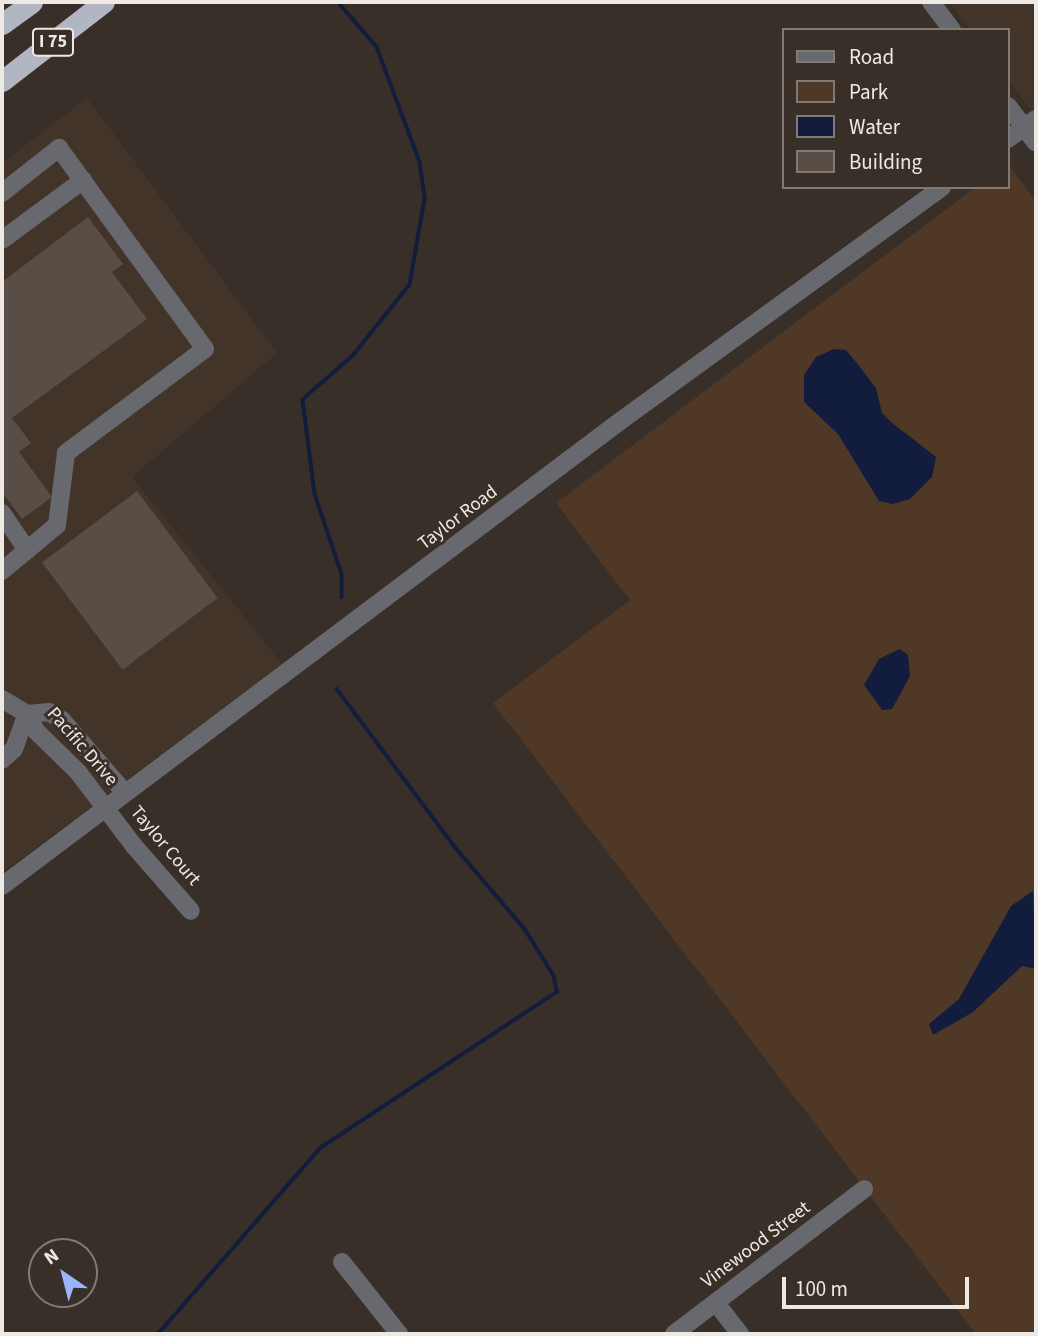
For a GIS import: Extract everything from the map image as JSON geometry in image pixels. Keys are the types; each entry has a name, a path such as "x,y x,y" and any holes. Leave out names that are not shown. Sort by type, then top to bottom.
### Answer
{"highway":[{"name":"I 75","path":"2,24 32,2"},
{"name":"I 75","path":"2,81 104,2"}],"street":[{"path":"931,2 950,28"},
{"path":"1010,108 1030,123 1036,143"},
{"path":"1010,138 1030,123"},
{"path":"2,193 59,148 205,349 66,453 57,525 2,571"},
{"path":"2,240 83,180"},
{"name":"Taylor Road","path":"2,886 619,422 939,189"},
{"path":"5,523 27,550"},
{"name":"Pacific Drive","path":"2,699 27,714 36,731 79,772 106,808"},
{"name":"Pacific Drive","path":"27,714 49,712 62,720 125,793"},
{"path":"2,760 14,749 27,714"},
{"name":"Taylor Court","path":"106,808 191,911"},
{"name":"Vinewood Street","path":"674,1334 864,1189"},
{"path":"342,1262 399,1334"},
{"path":"716,1303 740,1334"}],"shaded area":[{"path":"949,2 1036,2 1036,117 1010,83 1010,28 968,28"},
{"path":"87,98 277,353 132,477 282,664 2,873 2,163"}],"green space":[{"path":"1010,167 1036,202 1036,1334 976,1334 493,703 630,600 556,503 973,189 1010,189"}],"water":[{"path":"834,349 846,350 876,388 882,413 936,457 932,477 910,499 893,504 879,501 838,434 804,402 804,375 816,357"},
{"path":"900,649 908,655 910,676 892,709 882,710 864,685 879,659"},
{"path":"1033,891 1036,969 1022,966 973,1012 933,1035 929,1024 959,999 1011,906"}],"building":[{"path":"88,217 123,264 112,272 147,319 12,418 31,443 19,452 52,497 22,519 2,492 2,282"},
{"path":"137,491 218,598 123,670 42,563"}],"waterway":[{"path":"338,2 377,47 420,162 425,199 410,285 354,355 303,400 315,494 342,574 342,597"},
{"path":"158,1334 320,1148 557,992 553,975 525,930 456,849 337,690"}]}
